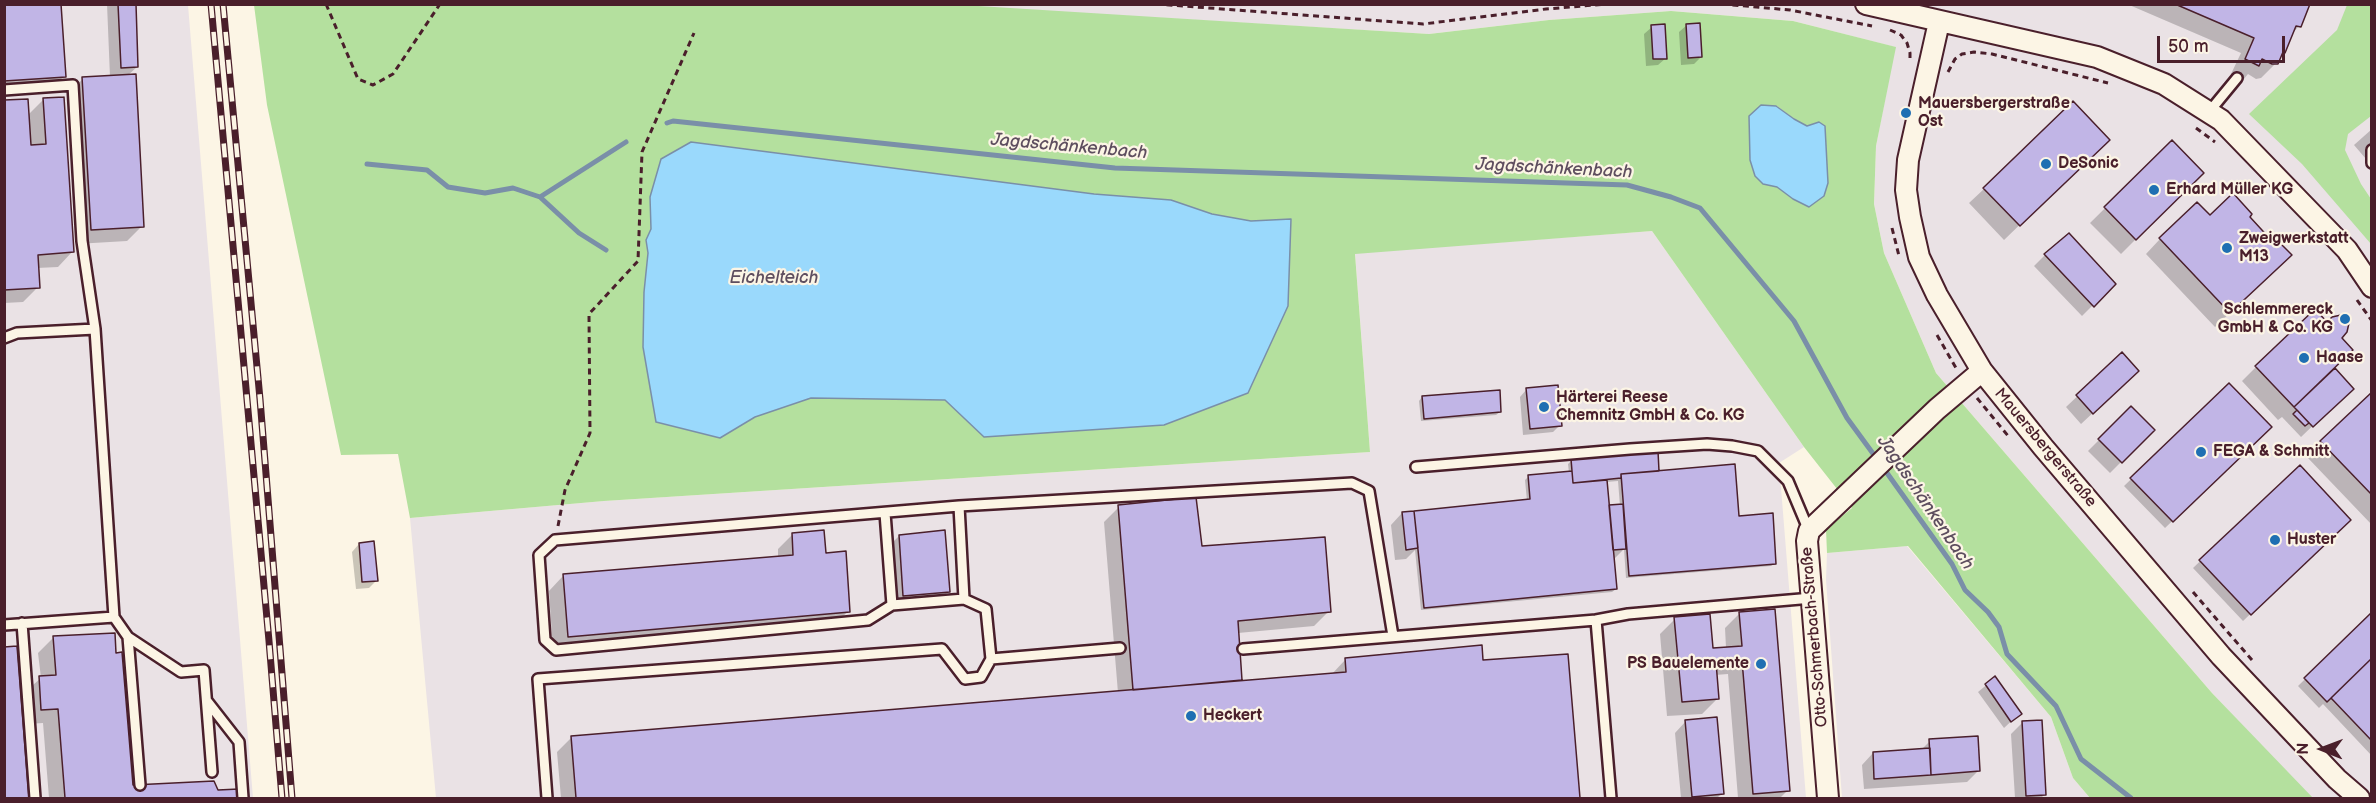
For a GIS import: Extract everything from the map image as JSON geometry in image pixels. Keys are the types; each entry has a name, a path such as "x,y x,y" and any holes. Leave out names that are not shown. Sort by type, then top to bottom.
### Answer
{"street":[{"path":"1866,4 2097,57 2164,84 2221,120 2347,250 2363,291"},
{"name":"Mauersbergerstraße","path":"1939,22 1933,40 1908,160 1906,190 1919,257 1937,295 1982,371 2043,447 2221,656 2337,779 2359,798"},
{"name":"Otto-Schmerbach-Straße","path":"1828,798 1807,541 1809,531 1938,409 1982,371"}],"lane":[{"path":"2209,112 2237,78"},
{"path":"4,90 73,86 82,241 95,329 114,617 128,637 181,672 204,670 212,772"},
{"path":"2372,150 2372,163"},
{"path":"4,338 16,333 95,329"},
{"path":"1416,467 1630,449 1707,444 1732,446 1758,451 1788,481 1809,531"},
{"path":"547,798 538,679 942,649 965,679 981,677 991,659 986,609 964,599 892,605 868,620 556,650 545,640 539,555 555,540 959,506 1352,483 1369,490 1393,636"},
{"path":"959,506 964,599"},
{"path":"885,513 892,605"},
{"path":"1243,649 1596,620 1628,614 1812,598"},
{"path":"4,626 22,622 114,617"},
{"path":"1596,620 1611,798"},
{"path":"22,622 35,798"},
{"path":"128,637 140,785"},
{"path":"991,659 1120,648"},
{"path":"207,700 239,742 243,798"}],"path":[{"path":"326,4 357,79 372,85 393,74 441,4"},
{"path":"1156,4 1423,24 1606,4"},
{"path":"1722,4 1790,10 1880,27"},
{"path":"1886,29 1901,35 1907,43 1910,65"},
{"path":"555,540 565,490 590,433 589,314 638,261 642,152 694,33"},
{"path":"1946,80 1955,59 1962,54 1974,52 1992,54 2116,85"},
{"path":"2193,125 2216,143"},
{"path":"1892,224 1895,246 1902,264"},
{"path":"2363,291 2372,321"},
{"path":"1935,331 1965,385 2011,439"},
{"path":"2191,590 2252,660"}],"shaded area":[{"path":"5,5 188,5 253,798 5,798"},
{"path":"946,5 2371,5 2371,798 2313,798 2307,794 2212,693 1936,373 1884,253 1874,204 1876,146 1895,47 1793,21 1671,11 1549,20 1429,34"},
{"path":"1652,231 1804,447 1779,463 1806,798 436,798 410,518 604,501 1370,452 1355,253"},
{"path":"1907,546 2051,717 2073,778 2090,798 1842,798 1826,580 1827,553"}],"green space":[{"path":"946,4 1429,34 1549,20 1671,11 1793,21 1896,47 1876,146 1874,204 1884,253 1936,373 2212,693 2313,798 2090,798 2073,778 2051,717 1908,546 1827,553 1826,529 1852,508 1804,447 1652,231 1355,254 1370,452 604,501 410,518 398,454 341,455 267,105 254,5","holes":["1777,106 1807,126 1819,122 1825,126 1828,183 1793,199 1750,160 1749,116","691,142 1094,194 1171,200 1212,214 1251,221 1291,219 984,437 945,400 811,398 755,417 720,438 656,422 643,347 644,292 648,253 646,240 651,229 650,197"]},
{"path":"2347,5 2371,5 2371,116 2348,134 2345,150 2361,184 2371,199 2371,244 2302,164 2249,114 2337,30"}],"water":[{"path":"1761,105 1776,106 1807,126 1819,122 1825,126 1828,183 1824,196 1809,207 1777,187 1763,184 1755,176 1750,160 1749,116"},
{"name":"Eichelteich","path":"691,142 1094,194 1171,200 1212,214 1251,221 1291,219 1288,306 1248,393 1164,425 984,437 945,400 811,398 755,417 720,438 656,422 643,347 644,292 648,253 646,240 651,229 650,197 661,159"}],"building":[{"path":"4,4 61,4 66,77 4,81"},
{"path":"118,4 136,4 138,67 121,68"},
{"path":"2175,4 2310,4 2301,27 2296,26 2278,64 2262,59 2259,66 2245,59 2254,38"},
{"path":"1700,23 1702,57 1688,58 1686,24"},
{"path":"1665,24 1667,59 1653,59 1651,25"},
{"path":"136,74 144,227 91,230 82,77"},
{"path":"64,97 74,252 38,255 40,288 4,290 4,100 28,99 31,145 46,144 43,98"},
{"name":"DeSonic","path":"2073,101 2110,140 2020,226 1983,188"},
{"name":"Erhard Müller KG","path":"2172,140 2204,173 2136,240 2104,207"},
{"name":"Zweigwerkstatt M13","path":"2233,193 2252,214 2250,217 2272,241 2275,238 2292,255 2230,313 2159,238 2197,202 2210,215"},
{"path":"2069,233 2116,284 2094,307 2044,254"},
{"name":"Haase","path":"2315,309 2327,322 2332,317 2341,315 2349,323 2347,332 2342,338 2353,350 2294,407 2255,366"},
{"path":"2122,352 2139,371 2093,414 2076,395"},
{"path":"2335,368 2354,389 2313,427 2294,407"},
{"name":"FEGA & Schmitt","path":"2229,383 2272,427 2173,522 2130,478"},
{"name":"Härterei Reese Chemnitz GmbH & Co. KG","path":"1558,385 1562,426 1530,429 1526,388"},
{"path":"1500,390 1501,412 1424,419 1422,396"},
{"path":"2372,392 2372,495 2320,441"},
{"path":"2131,406 2155,430 2122,463 2098,439"},
{"path":"2297,410 2309,423 2305,426 2293,414"},
{"path":"1658,451 1659,471 1621,474 1621,478 1573,483 1571,459"},
{"path":"1735,464 1739,516 1773,513 1776,564 1629,576 1621,474"},
{"name":"Huster","path":"2300,465 2351,520 2251,615 2199,560"},
{"path":"1572,471 1573,483 1607,480 1617,589 1424,608 1414,511 1530,499 1528,475"},
{"path":"1196,497 1202,546 1325,537 1331,612 1238,621 1242,680 1133,690 1118,505"},
{"path":"1623,504 1626,549 1613,550 1609,505"},
{"path":"1414,511 1418,548 1406,550 1402,512"},
{"path":"824,530 826,553 846,551 850,612 568,637 563,574 793,555 792,533"},
{"path":"945,530 950,592 903,596 899,535"},
{"path":"374,541 378,581 362,582 359,543"},
{"path":"1775,609 1790,791 1753,794 1742,660 1716,662 1719,699 1682,702 1674,617 1710,614 1713,648 1742,646 1739,612"},
{"path":"2372,612 2372,658 2327,702 2304,678"},
{"path":"115,633 116,653 122,652 133,785 214,781 218,790 239,789 240,798 65,798 58,709 41,710 39,676 56,675 53,636"},
{"name":"Heckert","path":"1482,645 1483,660 1568,654 1580,798 576,798 571,736 1346,672 1345,658"},
{"path":"17,646 29,798 4,798 4,647"},
{"path":"2372,658 2372,741 2331,698"},
{"path":"1995,676 2022,714 2011,722 1985,684"},
{"path":"1717,717 1724,794 1692,797 1685,720"},
{"path":"2042,720 2046,795 2026,796 2022,721"},
{"path":"1978,736 1980,771 1931,775 1929,739"},
{"path":"1930,748 1931,775 1874,779 1873,752"}],"waterway":[{"name":"Jagdschänkenbach","path":"667,123 673,121 1115,168 1627,185 1671,197 1700,208 1794,321 1847,418 1877,459"},
{"name":"Jagdschänkenbach","path":"540,197 626,142"},
{"path":"367,164 427,170 448,187 485,193 513,188 540,197 579,233 606,250"},
{"name":"Jagdschänkenbach","path":"1882,466 1952,564 1965,590 1988,612 1999,627 2007,654 2056,706 2081,759 2131,798"}],"railway":[{"path":"211,4 282,798"},
{"path":"223,4 260,399 292,798"}],"place":[{"name":"Mauersbergerstraße Ost","path":"1906,113"},
{"name":"DeSonic","path":"2046,164"},
{"name":"Erhard Müller KG","path":"2154,190"},
{"name":"Zweigwerkstatt M13","path":"2227,248"},
{"name":"Schlemmereck GmbH & Co. KG","path":"2345,319"},
{"name":"Haase","path":"2304,358"},
{"name":"Härterei Reese Chemnitz GmbH & Co. KG","path":"1544,407"},
{"name":"FEGA & Schmitt","path":"2201,452"},
{"name":"Huster","path":"2275,540"},
{"name":"PS Bauelemente","path":"1761,664"},
{"name":"Heckert","path":"1191,716"}]}
